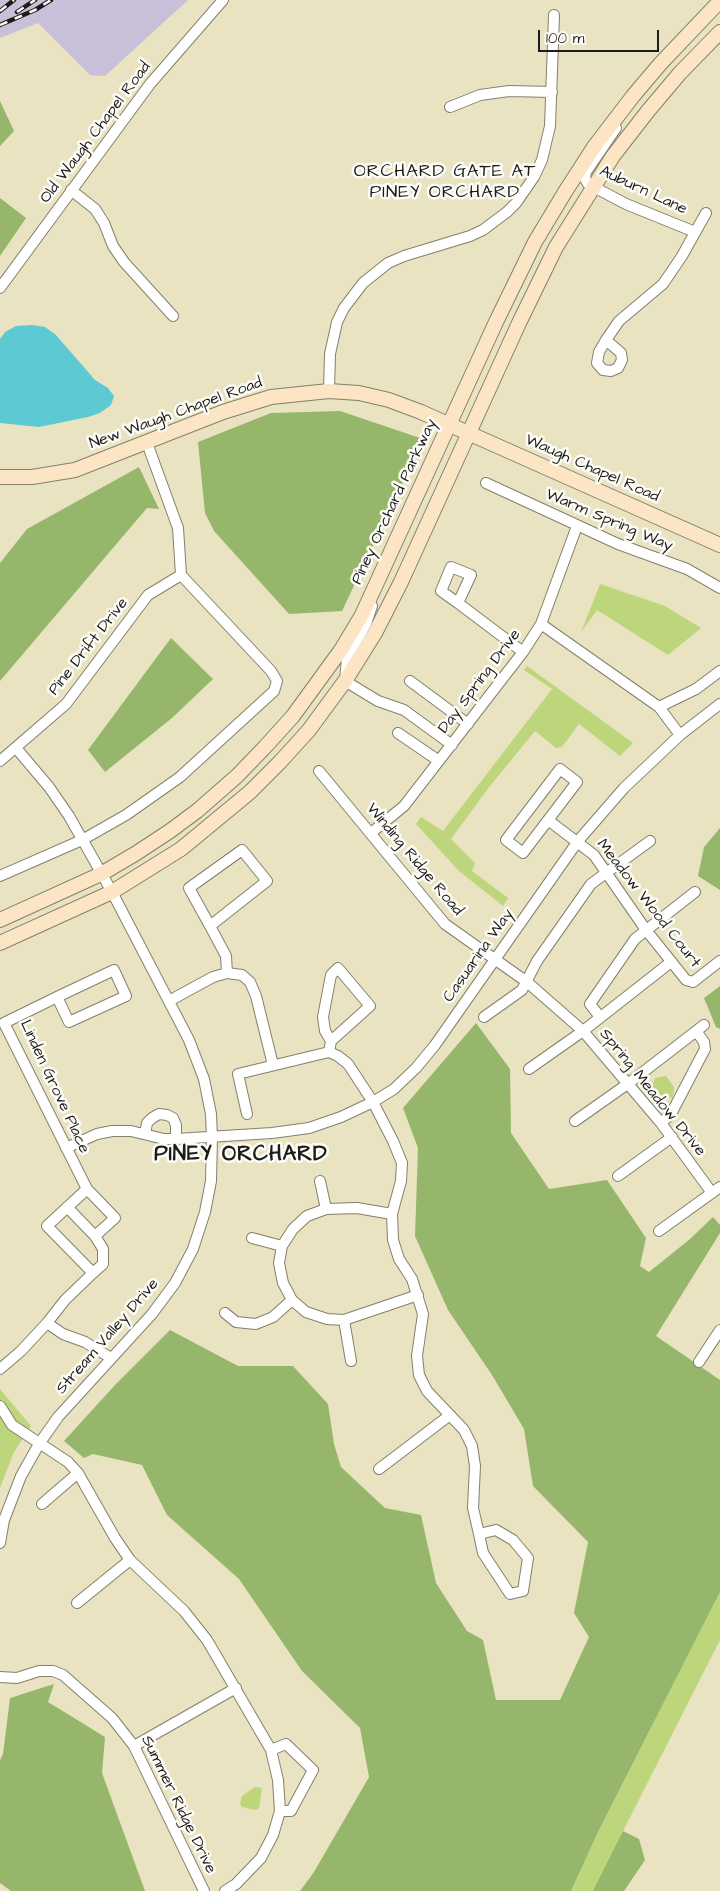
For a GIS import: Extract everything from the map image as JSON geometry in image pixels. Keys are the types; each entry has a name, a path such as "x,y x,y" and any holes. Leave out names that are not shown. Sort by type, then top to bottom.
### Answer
{"street":[{"name":"Old Waugh Chapel Road","path":"0,288 150,84 223,0"},
{"name":"Piney Orchard Parkway","path":"0,920 101,874 135,854 196,811 266,748 317,685 345,643 375,588 535,242 579,169 633,96 661,63 720,1"},
{"path":"329,391 330,354 337,322 344,308 363,283 375,272 394,260 470,236 483,230 507,212 523,194 542,160 550,126 554,15"},
{"path":"0,943 112,892 181,849 250,792 309,730 345,681 375,633 393,599 519,323 556,247 593,187 648,112 680,73 720,32"},
{"path":"450,107 480,95 509,91 552,92"},
{"name":"Auburn Lane","path":"633,96 625,116 586,172 585,179 593,187 626,204 695,232"},
{"path":"71,190 95,209 104,223 113,246 124,262 173,316"},
{"path":"606,340 619,321 663,284 682,256 706,213"},
{"name":"New Waugh Chapel Road","path":"0,476 32,477 75,470 250,402 291,393 329,391 359,393 389,400 450,424"},
{"name":"Waugh Chapel Road","path":"450,424 720,545"},
{"path":"0,876 82,840 126,815 180,777 274,691 276,681 271,671 181,575 178,528 147,443"},
{"name":"Warm Spring Way","path":"486,483 618,544 687,569 720,588"},
{"name":"Day Spring Drive","path":"371,833 404,806 427,779 523,652 541,624 577,526"},
{"name":"Pine Drift Drive","path":"0,761 66,704 148,595 181,575"},
{"path":"345,681 347,658 366,624 375,588"},
{"path":"458,604 523,652"},
{"path":"541,624 659,707 680,735"},
{"path":"659,707 696,689 720,671"},
{"path":"345,681 378,701 404,710 452,745"},
{"path":"410,681 468,724"},
{"name":"Casuarina Way","path":"176,1139 212,1138 309,1128 341,1117 373,1102 394,1089 416,1068 435,1045 578,841 624,788 680,735 720,704"},
{"path":"398,732 439,761"},
{"name":"Stream Valley Drive","path":"0,1544 4,1520 21,1476 39,1444 58,1417 152,1314 175,1283 193,1248 205,1212 210,1181 212,1138 211,1114 204,1079 189,1040 112,892 69,816 49,787 16,748"},
{"path":"560,769 577,782 548,820 523,853 506,840 560,769"},
{"name":"Winding Ridge Road","path":"319,771 445,924 495,959"},
{"name":"Meadow Wood Court","path":"548,820 594,855 646,930 686,980 693,982 720,962"},
{"path":"484,1017 522,990 537,961 590,884 650,841"},
{"path":"210,926 267,881 242,850 189,888 226,956 227,973"},
{"path":"600,1018 590,1004 635,939 695,892"},
{"name":"Spring Meadow Drive","path":"495,959 526,982 583,1031 629,1083 716,1190"},
{"path":"529,1069 583,1031 671,962"},
{"path":"330,1052 331,1041 325,1031 323,1018 331,975 338,968 370,1006 331,1041"},
{"name":"Linden Grove Place","path":"57,997 69,1022 126,996 114,970 57,997 4,1023 87,1189 115,1218 95,1236"},
{"path":"169,1001 213,977 227,973 242,975 250,982 256,996 273,1065"},
{"path":"574,1121 629,1083 700,1028 705,1049 671,1114 661,1123"},
{"path":"247,1114 238,1074 330,1052 348,1064 373,1102 394,1141 402,1162 401,1181 392,1214 393,1240 399,1259 412,1279 423,1314 417,1356 419,1375 427,1391 464,1430 472,1446 475,1466 473,1508 483,1553 510,1594 523,1590 528,1558 512,1540 496,1530 480,1534"},
{"path":"66,1148 97,1134 112,1131 131,1131 164,1139 176,1139 176,1125 173,1118 158,1114 147,1123 145,1134"},
{"path":"618,1176 672,1137"},
{"path":"320,1181 326,1209"},
{"path":"87,1189 47,1226 93,1273"},
{"path":"658,1231 716,1190"},
{"path":"2,1363 21,1351 65,1300 103,1264 103,1249 95,1236 67,1207"},
{"path":"392,1214 357,1208 326,1209 307,1216 293,1229 282,1246 279,1263 283,1283 292,1300 306,1312 327,1319 344,1320 418,1295"},
{"path":"252,1238 282,1246"},
{"path":"225,1313 236,1322 256,1324 273,1317 292,1300"},
{"path":"344,1320 351,1361"},
{"path":"47,1323 63,1334 85,1342 111,1358"},
{"path":"699,1362 720,1330"},
{"path":"0,1406 12,1425 39,1444"},
{"path":"379,1469 450,1415"},
{"name":"Summer Ridge Drive","path":"39,1444 68,1462 78,1473 115,1538 130,1560 184,1611 207,1640 271,1750 278,1780 280,1811 273,1835 261,1858 236,1884 225,1891"},
{"path":"42,1504 78,1473"},
{"path":"77,1603 130,1560"},
{"name":"Summer Ridge Drive","path":"0,1677 17,1678 40,1671 53,1671 63,1674 112,1718 134,1746 204,1891"},
{"path":"134,1746 236,1688"},
{"path":"271,1750 286,1744 313,1770 291,1811 280,1811"}],"shaded area":[{"path":"0,0 188,0 105,76 90,75 38,23 0,38"}],"green space":[{"path":"0,101 14,131 0,146"},
{"path":"0,198 26,218 0,256"},
{"path":"340,411 423,439 342,611 289,614 214,531 205,513 198,442 271,413"},
{"path":"139,467 159,509 147,508 0,681 0,563 27,529"},
{"path":"600,584 665,606 701,628 668,655 597,610 581,632"},
{"path":"171,638 213,679 172,718 105,772 88,750"},
{"path":"527,666 633,743 620,756 579,724 562,747 556,748 535,731 490,786 451,839 475,863 472,871 508,898 503,906 459,871 416,824 421,817 443,831 552,689 524,670"},
{"path":"720,828 720,890 698,876 704,847"},
{"path":"720,986 720,1029 716,1027 704,998"},
{"path":"476,1023 510,1069 511,1133 549,1189 607,1180 646,1238 640,1266 649,1272 690,1239 713,1217 720,1225 720,1233 656,1336 720,1380 720,1592 599,1830 571,1891 300,1891 314,1872 369,1777 360,1728 302,1671 239,1579 167,1515 142,1465 93,1454 84,1458 64,1441 115,1385 170,1330 238,1366 293,1366 328,1404 334,1444 341,1467 385,1508 421,1515 436,1583 467,1631 483,1640 496,1700 560,1700 589,1637 574,1613 588,1542 533,1486 524,1429 492,1375 448,1310 415,1236 418,1148 403,1108"},
{"path":"666,1076 674,1087 673,1097 662,1100 651,1088 655,1078"},
{"path":"0,1389 31,1426 14,1452 0,1488"},
{"path":"720,1592 720,1640 623,1831 596,1891 571,1891 599,1830"},
{"path":"54,1684 48,1702 105,1737 102,1773 145,1891 11,1891 0,1883 0,1760 3,1754 10,1698"},
{"path":"255,1787 262,1788 259,1808 256,1810 242,1807 240,1804 242,1796"},
{"path":"623,1831 639,1839 645,1860 624,1891 593,1891"}],"water":[{"path":"32,325 45,327 56,335 95,380 108,388 114,396 111,405 100,413 88,417 39,427 0,423 0,339 5,332 16,326"}],"railway":[{"path":"0,11 14,0"},
{"path":"17,12 35,0"},
{"path":"0,25 35,10 51,0"}],"district":[{"name":"ORCHARD GATE AT PINEY ORCHARD","path":"445,182"},
{"name":"PINEY ORCHARD","path":"241,1156"}]}
